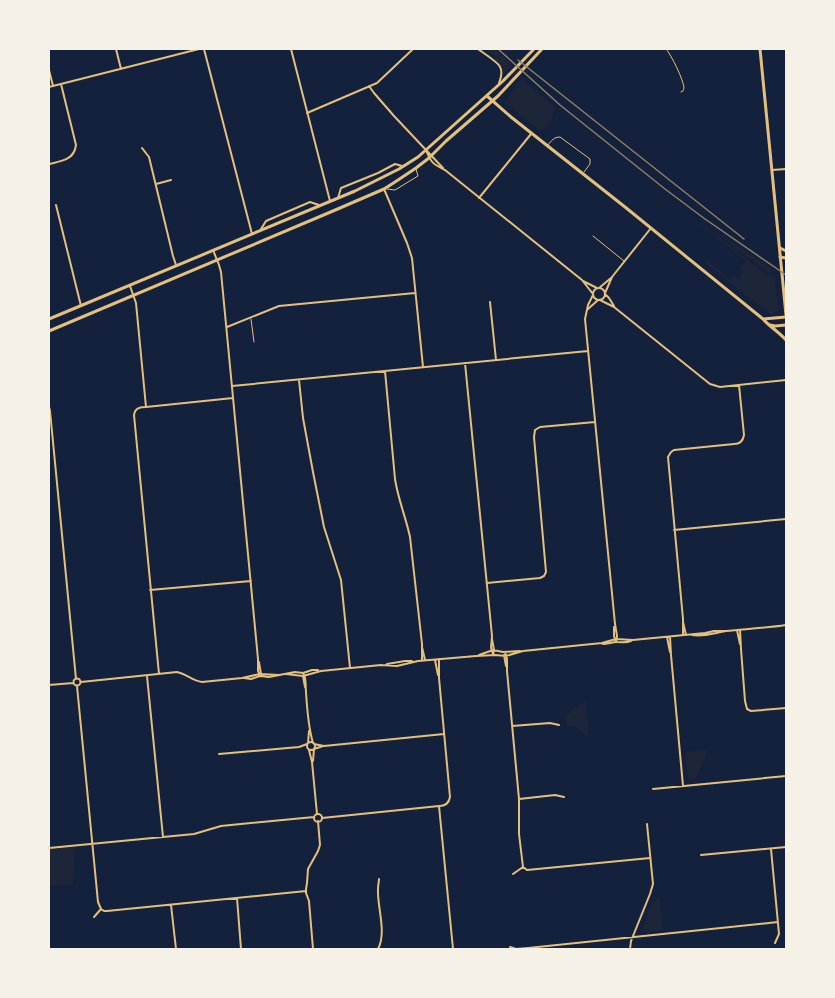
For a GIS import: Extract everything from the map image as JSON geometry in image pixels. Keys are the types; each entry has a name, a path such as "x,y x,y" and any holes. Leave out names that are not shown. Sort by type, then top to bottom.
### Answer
{"main road":[{"path":"49,320 338,198 404,167 426,150 487,96 513,72 534,49"},
{"path":"49,331 384,188 406,175 430,157 446,141 498,96 516,75 542,49"},
{"path":"760,49 786,316 763,318"},
{"path":"487,96 511,117 763,318 786,340"},
{"path":"780,248 786,251"},
{"path":"780,257 786,258"},
{"path":"782,276 786,272"},
{"path":"768,324 775,326 786,325"}],"street":[{"path":"116,49 121,69"},
{"path":"49,87 199,49"},
{"path":"204,49 252,234"},
{"path":"291,49 330,201"},
{"path":"307,113 379,81 413,49"},
{"path":"478,49 500,66 501,76 498,86"},
{"path":"49,70 53,86"},
{"path":"49,164 71,157 75,151 76,145 61,84"},
{"path":"369,86 426,150 434,164 445,170"},
{"path":"479,198 532,133"},
{"path":"142,148 149,156 173,256 177,266"},
{"path":"430,157 582,280 603,289 614,307"},
{"path":"338,198 341,188 378,173 395,164 404,167"},
{"path":"772,170 786,169"},
{"path":"156,184 171,180"},
{"path":"384,188 412,258 423,367"},
{"path":"260,230 266,220 310,202 319,206"},
{"path":"56,205 81,306"},
{"path":"616,642 585,319 593,292 612,277 651,228"},
{"path":"213,250 221,272 260,675"},
{"path":"587,310 604,297 612,277"},
{"path":"582,280 595,299 614,307 710,384 720,387 786,380"},
{"path":"130,286 136,303 146,406"},
{"path":"226,327 279,306 415,293"},
{"path":"490,302 496,360"},
{"path":"232,386 588,351"},
{"path":"465,363 494,655"},
{"path":"385,371 396,492 407,524 410,538 425,660"},
{"path":"299,380 303,418 324,527 341,580 350,668"},
{"path":"684,635 668,457 674,450 734,444 743,439 744,435 740,385"},
{"path":"159,674 134,415 135,410 146,406 233,398"},
{"path":"49,407 76,679 73,683"},
{"path":"487,583 540,578 544,576 546,572 534,437 535,430 540,427 595,422"},
{"path":"674,530 786,519"},
{"path":"150,590 251,581"},
{"path":"602,644 616,639 633,640 684,635 707,636 714,633 727,631 786,625"},
{"path":"739,630 747,709 751,711 786,708"},
{"path":"667,637 671,655"},
{"path":"670,637 684,786"},
{"path":"286,674 304,676 321,671 405,661 494,655 505,656 523,651 608,644 616,642 626,643 633,640"},
{"path":"422,644 422,661"},
{"path":"476,656 493,651 523,651"},
{"path":"505,652 519,799 519,834 523,867"},
{"path":"318,821 322,818 439,806 446,804 449,800 450,797 439,678 439,659"},
{"path":"435,660 439,678"},
{"path":"76,679 80,682 180,673 193,680 202,682 242,678 251,679 260,675 269,677 312,670 321,671"},
{"path":"304,672 309,730 308,749 312,762 317,814"},
{"path":"147,676 163,837"},
{"path":"80,682 77,686 98,904 101,909 107,911 306,891"},
{"path":"49,685 73,683 77,686"},
{"path":"512,726 550,723 559,725"},
{"path":"309,730 315,747 312,762"},
{"path":"299,747 311,751 324,746 444,734"},
{"path":"219,754 299,747 310,742 324,746"},
{"path":"653,789 786,776"},
{"path":"519,799 555,794 564,796"},
{"path":"439,806 453,949"},
{"path":"49,848 197,834 221,826 314,817 317,814"},
{"path":"317,814 320,814 322,818"},
{"path":"313,949 309,901 306,891 308,869 320,845 318,821 315,820 314,817"},
{"path":"630,949 630,945 653,884 647,824"},
{"path":"701,855 786,847"},
{"path":"771,849 779,934 775,943"},
{"path":"523,867 527,870 650,858"},
{"path":"513,874 523,867"},
{"path":"378,949 381,943 382,935 378,889 379,879"},
{"path":"236,898 241,949"},
{"path":"171,905 176,949"},
{"path":"94,917 101,909"},
{"path":"510,947 516,949 528,948 778,922"}],"lane":[{"path":"666,49 671,55 676,69 679,72 684,88 681,92"},
{"path":"548,145 554,138 560,137 590,159 590,164 583,173"},
{"path":"384,188 395,190 418,176 416,168"},
{"path":"593,236 624,262"},
{"path":"250,318 254,342"}],"shaded area":[{"path":"486,49 495,49 512,65 505,72 503,72 500,64 495,61 495,56"},
{"path":"522,79 555,108 551,122 540,131 505,103"},
{"path":"701,223 767,275 772,275 775,278 778,311 770,314 705,263 707,260 731,280 734,276 738,278 743,271 740,268 746,261 700,224"},
{"path":"708,226 773,270 768,273"},
{"path":"585,700 589,737 574,726 567,726 564,717"},
{"path":"708,750 696,779 690,779 688,777 685,752"},
{"path":"75,846 73,884 49,886 49,848"},
{"path":"659,898 663,930 644,932 642,930 653,901"}],"railway":[{"path":"498,49 560,105 665,189 705,219 786,275"},
{"path":"518,60 744,239"}]}
